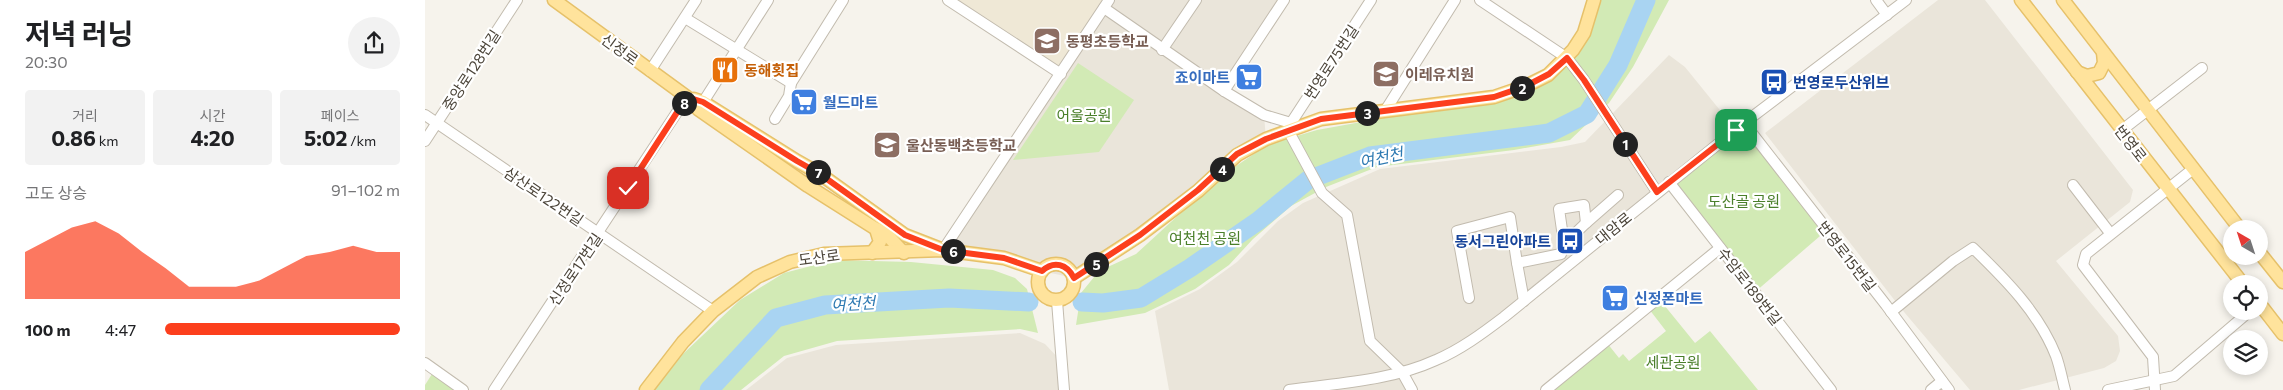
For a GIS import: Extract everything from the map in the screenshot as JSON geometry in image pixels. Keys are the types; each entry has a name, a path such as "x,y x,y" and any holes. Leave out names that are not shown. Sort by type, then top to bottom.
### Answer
{"main road":[{"name":"신정로","path":"554,0 687,97 820,174 905,235 943,250"},
{"path":"1074,278 1140,235 1198,190 1237,154 1290,128 1321,119 1494,97 1526,86 1549,74 1567,58 1583,33 1594,0"},
{"name":"번영로","path":"2021,0 2031,6 2077,72 2236,275"},
{"path":"2063,0 2234,220"},
{"path":"2077,72 2087,76 2099,73 2104,63 2103,52"},
{"name":"신정로","path":"700,105 808,186 885,234 904,252"},
{"path":"872,253 880,242 876,229"},
{"name":"도산로","path":"646,390 683,342 713,311 757,277 790,262 824,254 943,250 1004,258 1042,271"},
{"path":"2268,263 2283,282"},
{"path":"1053,264 1063,265 1071,271 1074,278 1072,292 1057,301 1050,300 1043,295 1037,281 1042,271 1053,264"},
{"path":"2268,315 2283,334"}],"street":[{"name":"중앙로128번길","path":"425,141 517,0"},
{"path":"650,70 696,0"},
{"path":"700,105 767,0"},
{"path":"775,119 789,96 791,84 843,0"},
{"path":"948,0 1061,74"},
{"path":"1162,50 1196,0"},
{"path":"1224,91 1284,0"},
{"name":"번영로75번길","path":"1290,128 1371,0"},
{"path":"1385,111 1455,0"},
{"path":"1480,0 1567,58 1584,80 1657,192"},
{"path":"1876,0 1887,15"},
{"name":"대암로","path":"1289,390 1402,372 1437,360 1469,342 1524,301 1744,122 1907,0"},
{"path":"943,250 1106,4 1162,50 1224,91 1290,128 1322,193 1347,214 1371,341 1402,372 1412,390"},
{"path":"685,18 791,84"},
{"path":"2122,130 2203,68"},
{"name":"신정로17번길","path":"494,390 687,97"},
{"name":"삼산로122번길","path":"425,115 713,311"},
{"name":"번영로15번길","path":"1744,122 1891,312 1945,386"},
{"path":"2155,390 2153,358 2083,265 2086,254 2193,169"},
{"name":"수암로189번길","path":"1669,182 1831,390"},
{"path":"2073,185 2110,234"},
{"path":"1564,244 1618,195"},
{"path":"1517,264 1561,254 1564,244 1559,209 1584,205 1585,223"},
{"path":"1469,298 1457,231 1510,217 1524,301"},
{"path":"1546,390 1720,248"},
{"path":"1891,312 1953,261 1973,248 2019,295 2039,322 2056,357 2065,390"},
{"path":"1057,301 1064,390"},
{"path":"2108,390 2174,376 2239,320"},
{"path":"425,363 463,390"},
{"path":"1931,390 1945,386"}],"shaded area":[{"name":"동평초등학교","path":"948,0 1109,0 1061,74"},
{"path":"1109,0 1284,0 1224,91 1264,115 1266,139 1074,278 943,250"},
{"path":"1938,0 1985,0 2133,190 2130,202 2056,261 2118,336 2120,351 2116,361 2104,368 2019,390 1970,390 1899,306 1765,133"},
{"path":"1669,55 1685,67 1736,130 1488,329 1402,372 1412,390 1169,390 1155,311 1200,289 1237,262 1278,221 1303,203 1380,169 1561,147 1585,142"},
{"path":"1020,333 1045,344 1061,361 1064,390 746,390 787,358 836,345"}],"green space":[{"name":"여천천 공원","path":"1599,0 1669,0 1633,67 1609,103 1570,140 1514,150 1377,167 1326,187 1291,206 1253,239 1229,265 1195,289 1145,313 1076,325 1081,293 1099,271 1136,254 1220,177 1267,145 1317,130 1450,106 1535,88 1564,68 1579,49"},
{"name":"어울공원","path":"1078,63 1134,100 1099,152 1013,160"},
{"name":"도산골 공원","path":"1744,123 1827,230 1755,292 1669,182"},
{"path":"834,260 911,262 993,270 1015,278 1027,289 1038,333 1020,329 837,341 784,356 741,390 654,390 683,354 740,300 784,273"},
{"name":"세관공원","path":"1660,300 1695,343 1710,331 1758,390 1550,390 1607,343 1619,358 1623,354 1629,361 1666,331 1649,309"},
{"path":"432,374 456,390 425,390 425,385"}],"waterway":[{"name":"여천천","path":"1082,302 1103,303 1141,298 1190,268 1258,221 1308,180 1370,156 1549,133 1587,114 1618,65 1646,0"},
{"name":"여천천","path":"709,390 776,318 825,305 949,298 1029,302"}],"place":[{"name":"동평초등학교","path":"1047,41"},
{"name":"동해횟집","path":"725,70"},
{"name":"이레유치원","path":"1386,74"},
{"name":"죠이마트","path":"1249,77"},
{"name":"번영로두산위브","path":"1774,82"},
{"name":"월드마트","path":"804,102"},
{"name":"울산동백초등학교","path":"887,145"},
{"name":"동서그린아파트","path":"1570,241"},
{"name":"신정폰마트","path":"1615,298"}],"route":[{"path":"628,188 687,97 703,102 820,174 905,235 943,250 1004,258 1018,261 1042,271 1053,264 1063,265 1071,271 1074,278 1140,235 1198,190 1237,154 1266,139 1321,119 1494,97 1526,86 1549,74 1567,58 1584,80 1657,192 1736,130"}]}
